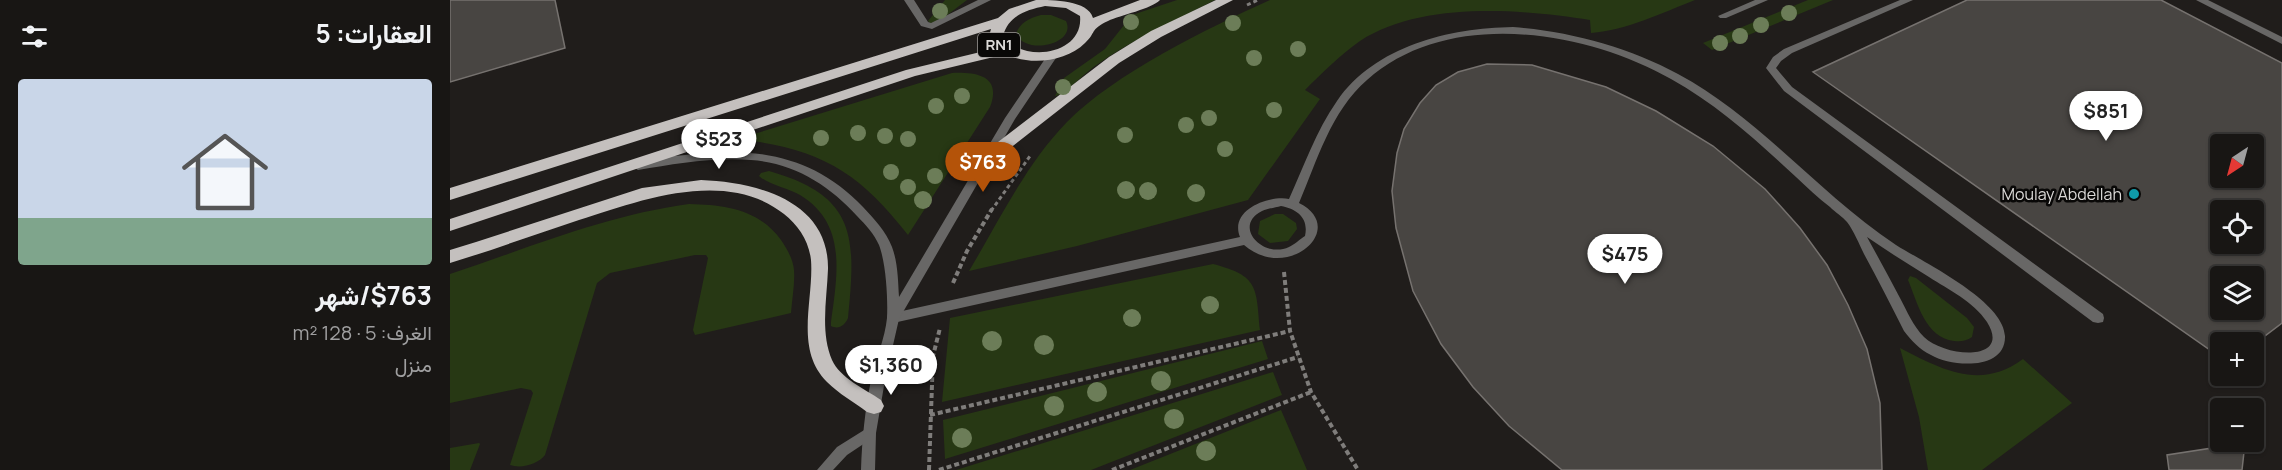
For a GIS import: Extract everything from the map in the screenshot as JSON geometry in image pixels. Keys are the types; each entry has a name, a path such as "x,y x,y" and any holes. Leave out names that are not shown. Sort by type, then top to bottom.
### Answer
{"highway":[{"name":"RN1","path":"450,194 1002,21 1020,9 1033,4 1058,2 1069,4 1090,0"},
{"name":"RN1","path":"1002,21 996,36 998,44 1005,50 1026,57 1053,55 1076,44 1084,36 1089,25 1118,11 1153,0"},
{"path":"1069,4 1086,14 1089,25"},
{"path":"986,159 1114,60 1156,34 1232,5"},
{"name":"RN1","path":"450,225 911,73 1005,50"},
{"path":"450,257 642,194 706,185 756,192 778,200 796,213 810,230 819,254 816,328 822,356 832,375 874,406"}],"street":[{"path":"909,0 924,24 932,26 986,0"},
{"path":"1723,16 1763,0"},
{"path":"1878,0 1890,8"},
{"path":"1908,0 1788,51 1771,68 1788,89 2098,318"},
{"path":"2201,0 2282,41"},
{"path":"1293,204 1336,111 1349,92 1378,65 1434,40 1486,30 1508,29 1550,33 1628,55 1676,77 1716,103 1852,220 1975,300 1989,312 2000,335 1997,346 1991,354 1980,358 1962,359 1938,352 1922,342 1909,327 1852,220"},
{"path":"868,470 869,433 893,318 1023,97 1053,55"},
{"name":"RN1","path":"612,170 692,157 742,155 780,160 827,180 871,223 886,248 893,318"},
{"path":"1269,203 1293,204 1309,214 1313,222 1313,230 1303,245 1283,253 1261,252 1245,240 1244,222 1250,214 1269,203"},
{"path":"893,318 1245,240"},
{"path":"824,470 842,452 869,433"}],"path":[{"path":"1232,5 1258,0"},
{"path":"929,470 933,356 945,306 957,273 981,229 1015,174 1037,147"},
{"path":"1283,253 1290,331 1298,357 1311,392 1358,470"},
{"path":"930,415 1290,331"},
{"path":"939,470 1298,357"},
{"path":"1112,470 1311,392"}],"green space":[{"path":"945,0 967,0 938,22 930,23 928,21"},
{"path":"1177,0 1215,0 1124,47 1055,96 1064,78 1105,49 1132,15"},
{"path":"1270,0 1695,0 1631,25 1591,33 1590,20 1503,11 1442,14 1412,19 1385,28 1353,46 1305,90 1320,99 1248,200 1077,246 969,271 1026,174 1052,138 1067,122 1087,104 1136,70 1219,24"},
{"path":"1808,0 1833,0 1712,50 1703,43"},
{"path":"1051,15 1066,21 1067,29 1064,36 1058,41 1039,46 1021,41 1016,34 1020,26 1029,19"},
{"path":"952,73 978,75 985,78 993,88 993,97 990,107 908,235 871,194 835,166 792,149 738,139"},
{"path":"769,171 798,181 820,193 835,207 844,224 850,242 851,289 848,318 841,326 831,326 836,252 826,221 815,207 800,195 759,176"},
{"path":"689,204 740,211 752,215 772,230 781,240 793,266 791,313 695,335 693,330 708,258 706,255 695,255 610,273 597,283 545,455 529,465 510,465 533,393 531,390 521,388 450,403 450,274 598,224"},
{"path":"1275,214 1283,214 1296,223 1297,229 1288,241 1270,243 1258,234 1260,221"},
{"path":"1213,264 1239,273 1252,285 1256,293 1260,330 942,402 950,318"},
{"path":"1910,276 1916,278 1967,318 1974,327 1972,337 1957,341 1944,338 1936,333 1919,309 1908,280"},
{"path":"1262,341 1268,359 945,459 943,420"},
{"path":"1900,348 1946,369 1976,375 1991,374 2007,369 2023,359 2072,403 1982,470 1928,470 1919,417"},
{"path":"1273,372 1282,395 1091,470 956,470"},
{"path":"1281,410 1307,470 1130,470"},
{"path":"479,443 470,470 450,470 450,448"}],"building":[{"path":"450,0 555,0 565,48 450,82"},
{"name":"Moulay Abdellah","path":"1967,0 2161,0 2282,63 2282,323 2264,337 2264,332 2210,332 2210,350 1813,72"},
{"path":"1487,64 1532,65 1606,87 1656,111 1713,146 1765,189 1800,228 1827,265 1867,349 1880,403 1882,470 1562,470 1509,426 1473,387 1441,344 1413,291 1396,228 1392,191 1397,153 1404,129 1420,103 1436,85 1458,72"},
{"path":"2210,448 2210,452 2244,452 2242,470 2169,470 2167,455"}],"place":[{"name":"Moulay Abdellah","path":"2134,194"}]}
